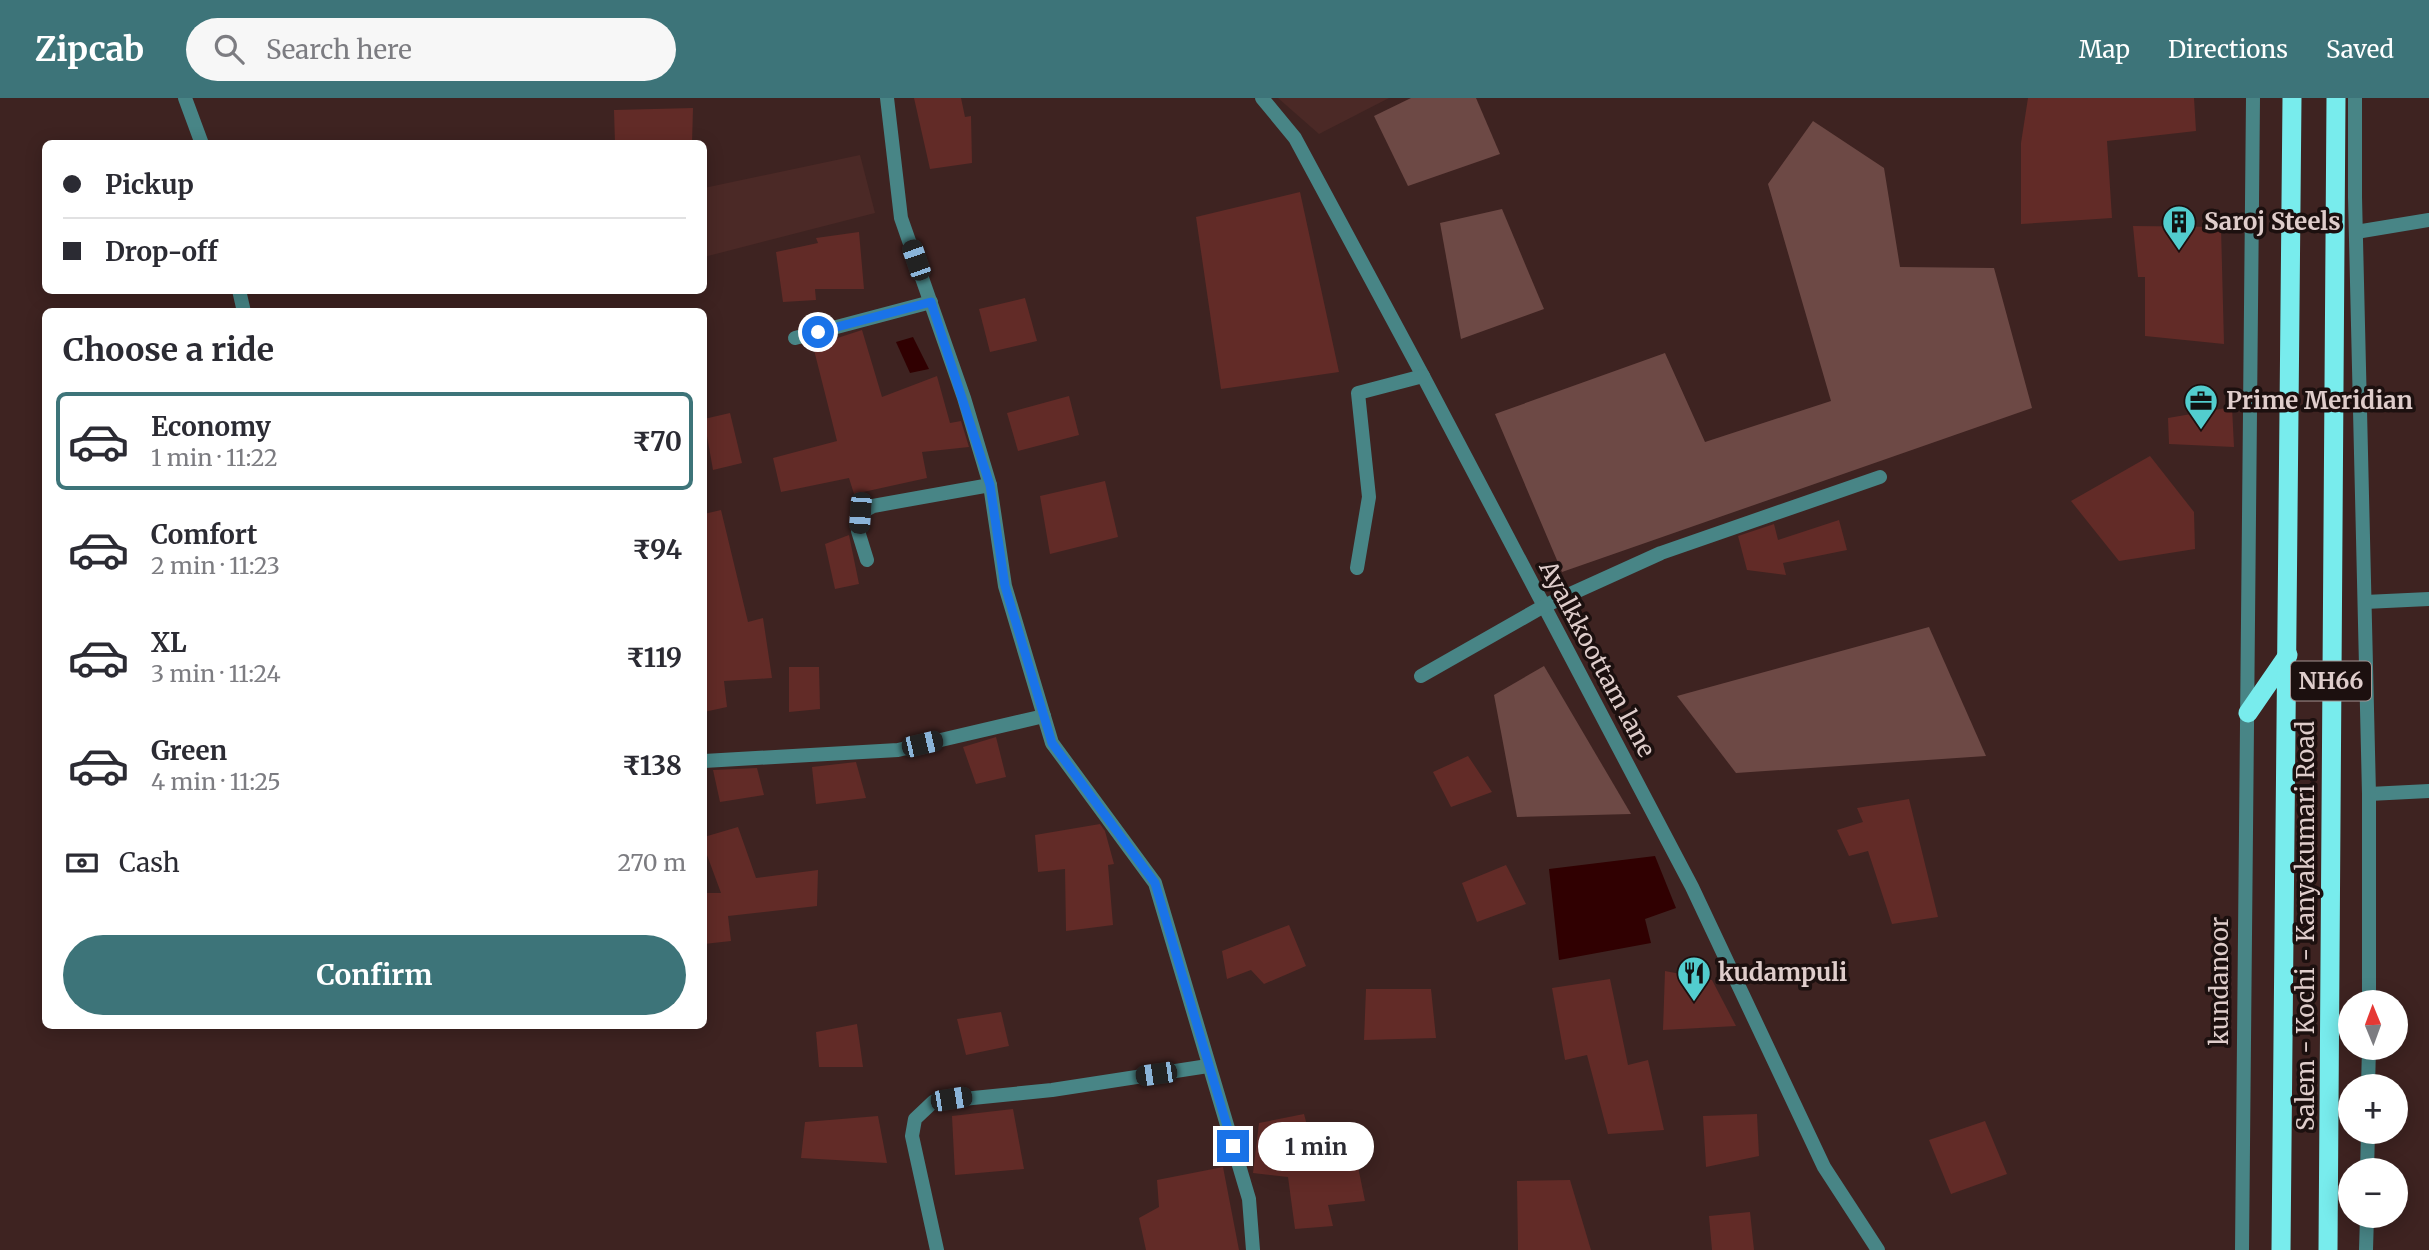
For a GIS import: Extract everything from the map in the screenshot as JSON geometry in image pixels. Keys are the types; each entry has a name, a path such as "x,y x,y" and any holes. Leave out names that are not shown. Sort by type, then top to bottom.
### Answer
{"highway":[{"name":"Salem - Kochi - Kanyakumari Road","path":"2281,1250 2287,945 2292,98"},
{"name":"Salem - Kochi - Kanyakumari Road","path":"2328,1250 2336,98"},
{"path":"2248,713 2288,655"}],"street":[{"path":"186,98 201,140"},
{"path":"887,98 901,218 990,485 1005,586 1052,743 1155,883 1249,1199 1252,1250"},
{"name":"Ayalkkoottam lane","path":"1262,98 1295,138 1423,376 1692,887 1824,1167 1878,1250"},
{"name":"kundanoor","path":"2242,1250 2243,924 2248,713 2253,98"},
{"path":"2356,98 2356,232 2369,794 2370,990"},
{"path":"2356,232 2429,220"},
{"path":"795,338 931,302"},
{"path":"1357,568 1369,497 1358,393 1423,376"},
{"path":"1421,676 1544,606 1661,553 1880,477"},
{"path":"867,559 858,531 860,513 873,506 990,485"},
{"path":"2365,602 2429,599"},
{"path":"707,761 898,750 1044,716"},
{"path":"2369,794 2429,791"},
{"path":"937,1250 912,1136 915,1119 933,1102 1052,1090 1208,1066"},
{"path":"2366,1250 2367,1228"}],"shaded area":[{"path":"1278,98 1389,98 1319,134"},
{"path":"1411,98 1476,98 1500,154 1408,186 1374,116"},
{"path":"1813,121 1884,168 1900,267 1994,268 2032,408 1562,572 1495,414 1665,353 1705,442 1831,401 1768,184"},
{"path":"860,155 875,213 707,256 707,187"},
{"path":"1502,209 1544,309 1461,339 1440,223"},
{"path":"913,337 929,369 910,373 896,342"},
{"path":"1929,627 1986,756 1736,773 1677,696"},
{"path":"1544,666 1631,814 1517,817 1494,695"},
{"path":"1655,856 1676,908 1645,919 1651,943 1559,960 1549,869"}],"building":[{"path":"914,98 961,98 965,117 971,116 972,163 930,169"},
{"path":"2028,98 2194,98 2196,131 2107,141 2112,218 2021,224 2021,143"},
{"path":"693,108 692,140 615,140 614,110"},
{"path":"1300,192 1339,372 1221,389 1196,217"},
{"path":"2133,226 2221,227 2224,344 2145,336 2145,277 2138,277"},
{"path":"859,232 864,289 815,289 816,300 783,302 776,252 818,243 816,238"},
{"path":"1025,298 1037,341 990,352 979,309"},
{"path":"862,330 882,397 937,376 950,423 961,421 969,447 922,452 927,478 854,494 849,478 781,492 773,458 837,441 813,346"},
{"path":"1069,396 1079,435 1018,451 1007,413"},
{"name":"Prime Meridian","path":"2232,407 2234,447 2169,444 2168,418"},
{"path":"730,413 742,463 713,470 707,418"},
{"path":"2150,456 2194,512 2195,549 2119,561 2071,501"},
{"path":"1105,481 1118,537 1050,554 1040,496"},
{"path":"721,510 748,622 763,618 772,678 724,681 727,707 707,711 707,513"},
{"path":"1839,520 1847,550 1783,563 1786,575 1747,570 1738,536 1774,524 1778,540"},
{"path":"849,535 859,584 835,589 825,544"},
{"path":"789,667 819,667 820,709 789,712"},
{"path":"996,737 1006,777 976,784 963,747"},
{"path":"1468,756 1492,792 1451,807 1433,772"},
{"path":"856,762 866,798 816,804 812,767"},
{"path":"757,768 764,795 720,802 713,770"},
{"path":"1909,799 1938,917 1892,924 1868,851 1849,856 1837,830 1863,822 1857,808"},
{"path":"1100,824 1105,831 1114,864 1108,865 1113,925 1066,931 1065,869 1038,872 1035,835"},
{"path":"738,827 756,878 818,870 817,906 728,916 731,941 707,944 707,893 721,893 707,855 707,836"},
{"path":"1506,865 1526,904 1477,922 1462,883"},
{"path":"1289,925 1306,966 1264,984 1251,970 1227,979 1222,951"},
{"name":"kudampuli","path":"1665,971 1712,980 1736,1026 1663,1030"},
{"path":"1610,979 1628,1065 1648,1060 1664,1130 1608,1134 1587,1055 1565,1060 1552,988"},
{"path":"1366,989 1431,989 1436,1038 1364,1040"},
{"path":"1001,1012 1009,1046 966,1055 957,1019"},
{"path":"857,1024 863,1067 819,1067 816,1032"},
{"path":"1013,1109 1024,1169 955,1175 952,1116"},
{"path":"1304,1114 1318,1167 1356,1157 1365,1201 1328,1205 1333,1226 1295,1229 1288,1177 1253,1173 1259,1123"},
{"path":"1757,1114 1759,1156 1706,1167 1703,1116"},
{"path":"878,1116 887,1163 801,1158 805,1122"},
{"path":"1985,1121 2007,1174 1951,1194 1929,1140"},
{"path":"1223,1167 1239,1250 1146,1250 1139,1218 1159,1207 1157,1180"},
{"path":"1570,1180 1591,1250 1518,1250 1517,1181"},
{"path":"1750,1212 1754,1250 1712,1250 1709,1216"}],"place":[{"name":"Saroj Steels","path":"2179,252"},
{"name":"Prime Meridian","path":"2201,431"},
{"name":"kudampuli","path":"1694,1003"}],"route":[{"path":"818,332 931,302 990,485 1005,586 1052,743 1155,883 1233,1146"}]}
